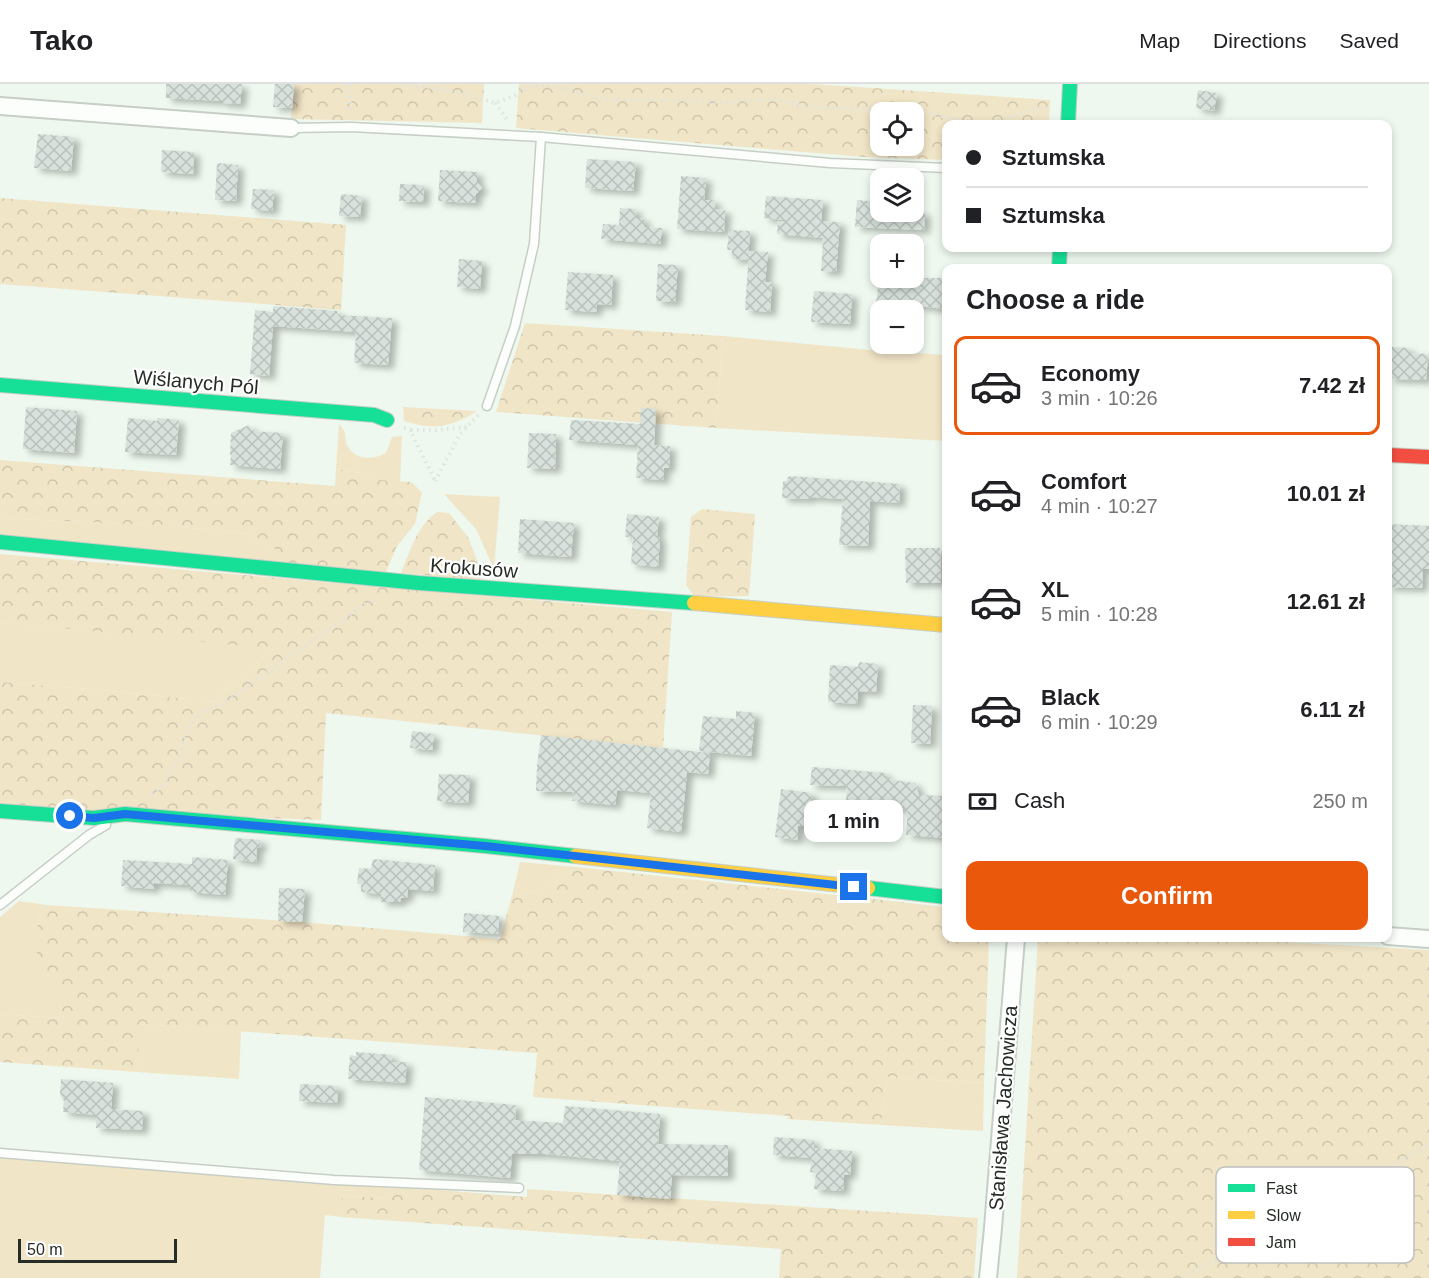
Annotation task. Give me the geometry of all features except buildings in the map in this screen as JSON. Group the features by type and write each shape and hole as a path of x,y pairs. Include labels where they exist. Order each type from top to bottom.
{"street":[{"path":"1068,120 1070,84"},
{"path":"0,106 291,128"},
{"name":"Wiślanych Pól","path":"0,385 374,415 387,420"},
{"path":"1392,456 1429,458"},
{"name":"Krokusów","path":"0,542 486,589 677,602 942,625"},
{"path":"0,811 94,818 125,814 485,846 942,897"},
{"path":"1392,936 1429,939"},
{"name":"Stanisława Jachowicza","path":"988,1278 1016,942"}],"lane":[{"path":"291,128 351,127 541,137 830,163 942,168"},
{"path":"487,406 515,326 534,244 541,137"},
{"path":"0,905 89,835 125,814"},
{"path":"0,1153 334,1180 519,1188"}],"path":[{"path":"349,84 351,127"},
{"path":"404,84 465,94 495,103 529,87 548,85 604,99 722,102 774,99 810,107 870,110"},
{"path":"1000,120 1040,108 1055,109"},
{"path":"924,112 961,120"},
{"path":"885,156 896,166"},
{"path":"411,430 416,444 430,466 435,481 460,434 487,406"},
{"path":"402,428 436,430 467,427"},
{"path":"152,794 161,788 179,757 187,730 198,714 222,704 373,598 392,580"},
{"path":"1388,1167 1429,1145"},
{"path":"1183,1278 1216,1260"}],"green space":[{"path":"294,84 484,84 482,123 291,119"},
{"path":"519,84 813,84 1050,100 1049,120 942,120 942,160 864,157 516,128"},
{"path":"0,198 346,225 341,310 0,284"},
{"path":"525,323 723,336 716,428 496,412"},
{"path":"723,336 870,350 870,354 942,355 942,441 716,428"},
{"path":"403,407 477,411 450,424 424,426 404,421"},
{"path":"339,424 345,433 347,445 355,454 365,458 386,453 392,437 402,436 400,482 363,479 360,473 336,469"},
{"path":"0,460 335,486 336,469 360,473 363,479 411,482 422,492 415,524 397,546 386,572 282,563 277,550 251,534 170,526 0,518"},
{"path":"444,494 500,497 494,569 476,529"},
{"path":"702,509 755,514 749,596 695,597 686,585 691,517"},
{"path":"437,512 449,513 468,537 479,565 481,580 401,573 419,532"},
{"path":"0,518 170,526 251,534 278,550 282,563 0,537"},
{"path":"0,554 672,612 663,748 326,713 321,820 88,811 0,803 0,682 214,702 273,649 0,622"},
{"path":"0,622 274,648 214,702 0,682"},
{"path":"520,862 576,867 547,887 530,892 513,892"},
{"path":"576,867 942,907 942,942 989,942 984,1083 886,1077 881,1125 533,1097 537,1053 140,1024 137,1072 0,1062 0,1014 60,1018 62,975 49,974 40,964 37,956 39,915 47,905 302,922 500,939 513,892 539,890"},
{"path":"19,901 47,905 39,915 37,956 63,975 60,1018 0,1014 0,917"},
{"path":"1038,942 1284,942 1429,950 1429,1278 1017,1278"},
{"path":"139,1024 241,1031 239,1079 137,1072"},
{"path":"886,1077 984,1083 983,1131 881,1125"},
{"path":"0,1158 390,1186 391,1198 343,1196 341,1217 325,1215 320,1278 0,1278"},
{"path":"390,1186 527,1197 527,1189 978,1218 974,1278 779,1278 781,1249 341,1217 342,1196 390,1198"}],"traffic: fast":[{"path":"1068,120 1070,84"},
{"path":"1059,264 1060,252"},
{"path":"0,385 374,415 387,420"},
{"path":"0,542 419,583 694,603"},
{"path":"0,811 94,818 125,814 575,856"},
{"path":"868,888 942,897"}],"traffic: slow":[{"path":"694,603 942,625"},
{"path":"575,856 868,888"}],"traffic: jam":[{"path":"1392,455 1429,457"}],"route":[{"path":"70,816 94,818 125,814 463,844 854,887"}]}
